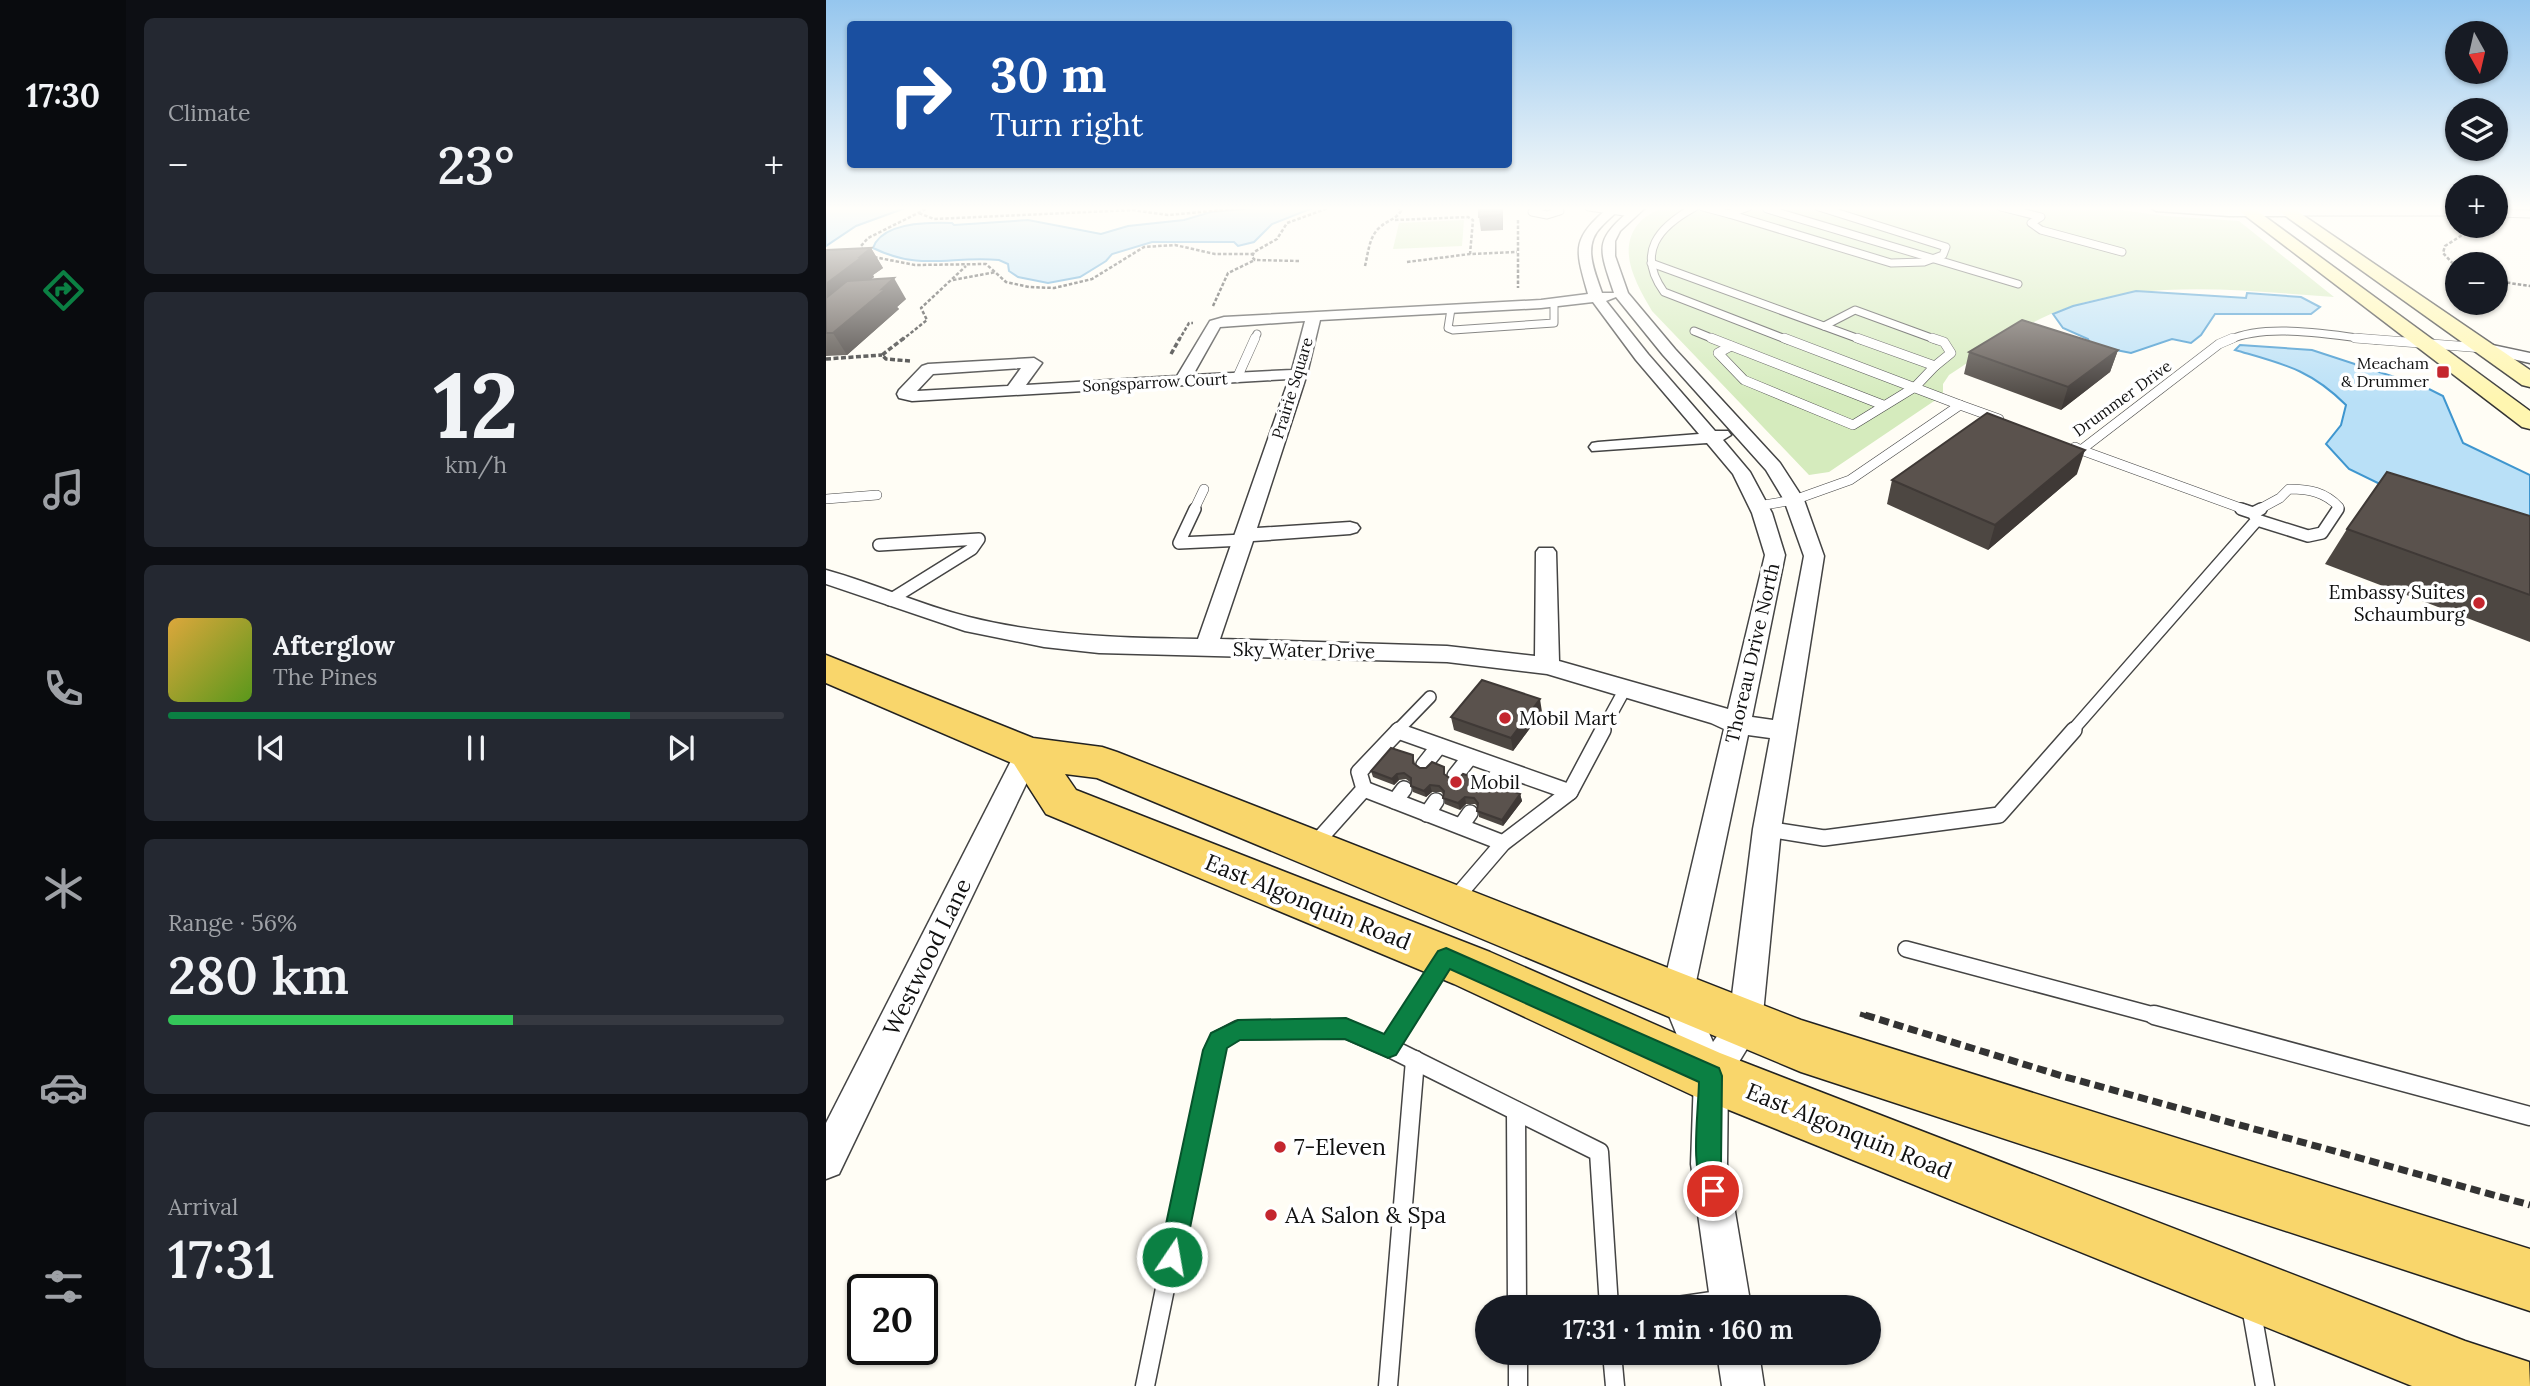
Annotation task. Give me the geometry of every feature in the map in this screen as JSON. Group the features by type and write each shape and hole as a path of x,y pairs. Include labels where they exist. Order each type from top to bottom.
{"main road":[{"path":"2328,272 2530,422"},
{"path":"2374,272 2530,380"},
{"path":"826,668 1028,753 1102,763 1801,1046 2530,1280"},
{"name":"East Algonquin Road","path":"1028,753 1061,802 1446,957 1711,1076 2465,1374 2505,1386"}],"street":[{"name":"Thoreau Drive North","path":"1588,272 1596,297 1642,357 1741,472 1758,506 1775,555 1735,724 1677,996"},
{"name":"Thoreau Drive North","path":"1613,272 1621,295 1773,467 1794,500 1814,556 1767,829 1745,1024"},
{"path":"1313,317 1554,303 1621,295"},
{"name":"Prairie Square","path":"1182,381 1215,324 1234,320 1313,317 1298,374 1206,648"},
{"path":"2483,348 2519,341"},
{"path":"2483,348 2530,358"},
{"name":"Songsparrow Court","path":"1012,391 1034,363 928,369 905,394 912,396 1012,391 1298,374"},
{"path":"1598,447 1711,437 1740,431"},
{"path":"1244,537 1350,528"},
{"path":"1546,552 1547,666"},
{"name":"Sky Water Drive","path":"826,577 965,624 1044,639 1099,645 1447,654 1547,666 1720,716 1735,724 1782,730"},
{"name":"Westwood Lane","path":"826,1161 1028,753"},
{"path":"1677,996 1711,1076 1709,1164 1729,1295"},
{"path":"1711,1076 1745,1024"},
{"path":"1740,1365 1743,1386"}],"lane":[{"path":"1653,272 1656,284 1664,292 2008,423"},
{"path":"1672,272 1935,366"},
{"path":"1978,272 2018,284"},
{"path":"1451,309 1448,328 1453,330 1555,323 1554,303"},
{"path":"1731,346 1718,353 1744,380 1853,425 1914,387 1951,353 1944,342 1855,310 1824,326"},
{"path":"1694,331 1883,405"},
{"name":"Drummer Drive","path":"2255,517 2075,447 2219,344 2244,333 2270,331 2483,348"},
{"path":"1237,378 1257,334"},
{"path":"1758,506 1794,500 1850,480 1960,405"},
{"path":"1767,829 1824,838 1999,815 2255,517 2289,489 2306,488 2330,497 2339,508 2322,533 2308,536 2255,517"},
{"path":"1204,489 1179,543 1244,537"},
{"path":"826,499 877,495"},
{"path":"879,545 979,539 972,549 890,600"},
{"path":"1451,904 1503,843 1570,792 1625,689"},
{"path":"1364,789 1359,772 1430,697"},
{"path":"1398,731 1570,792"},
{"path":"1424,765 1439,746"},
{"path":"1455,776 1470,757"},
{"path":"1488,788 1502,769"},
{"path":"1364,789 1400,795 1427,814 1503,843"},
{"path":"1312,848 1364,789"},
{"path":"1427,814 1436,801"},
{"path":"1461,826 1470,813"},
{"path":"1906,948 2530,1116"},
{"path":"1388,1047 1446,957"},
{"path":"1145,1386 1214,1050 1219,1040 1238,1030 1346,1029 1415,1060 1599,1152 1608,1295"},
{"path":"1388,1386 1415,1060"},
{"path":"1516,1111 1517,1295"},
{"path":"2249,1289 2255,1339 2265,1386"},
{"path":"1518,1365 1518,1386"},
{"path":"1613,1365 1615,1386"}],"path":[{"path":"826,359 882,355 927,320 921,308 962,272"},
{"path":"953,281 996,272 999,278 1018,286 1054,288 1092,279 1104,272"},
{"path":"1208,315 1220,293 1222,279 1231,272"},
{"path":"1517,272 1518,296"},
{"path":"2508,283 2530,286"},
{"path":"882,355 886,359 920,360"},
{"path":"1860,1014 2062,1076 2530,1205"}],"green space":[{"path":"1633,272 2302,272 2334,297 2234,290 2167,290 2101,298 2069,307 2037,320 1992,346 1949,375 1943,384 1943,395 1829,472 1809,475 1652,311"}],"water":[{"path":"1010,272 1089,272 1080,277 1048,283 1018,277"},
{"path":"2136,291 2246,298 2247,293 2301,297 2320,307 2311,314 2215,314 2201,335 2191,343 2172,339 2131,353 2091,345 2088,339 2063,328 2053,314 2073,306"},
{"path":"2240,345 2312,350 2425,387 2443,396 2463,443 2530,475 2530,517 2386,487 2349,469 2326,444 2341,425 2346,405 2308,375 2235,350"}],"building":[{"path":"826,272 842,272 826,284"},
{"path":"894,278 882,289 887,288 833,333 826,333 826,298 847,281"},
{"path":"2022,320 2118,350 2068,387 1969,352"},
{"path":"1987,413 2085,450 1995,525 1892,480"},
{"path":"2387,472 2530,516 2530,595 2347,529"},
{"path":"1482,680 1540,699 1511,738 1451,717"},
{"path":"1391,748 1413,755 1413,763 1420,768 1426,768 1432,762 1444,767 1444,774 1451,779 1458,779 1463,774 1476,778 1476,786 1483,791 1490,791 1496,785 1520,794 1502,820 1477,811 1478,803 1474,798 1465,797 1458,803 1443,798 1444,791 1439,786 1430,785 1424,791 1411,786 1411,778 1404,773 1397,774 1392,779 1371,771"}],"place":[{"name":"Meacham & Drummer","path":"2443,372"},
{"name":"Embassy Suites Schaumburg","path":"2479,603"},
{"name":"Mobil Mart","path":"1505,718"},
{"name":"Mobil","path":"1456,782"},
{"name":"7-Eleven","path":"1280,1147"},
{"name":"AA Salon & Spa","path":"1271,1215"}],"route":[{"path":"1172,1257 1214,1050 1219,1040 1238,1030 1346,1029 1388,1047 1446,957 1711,1076 1709,1164 1713,1191"}]}
